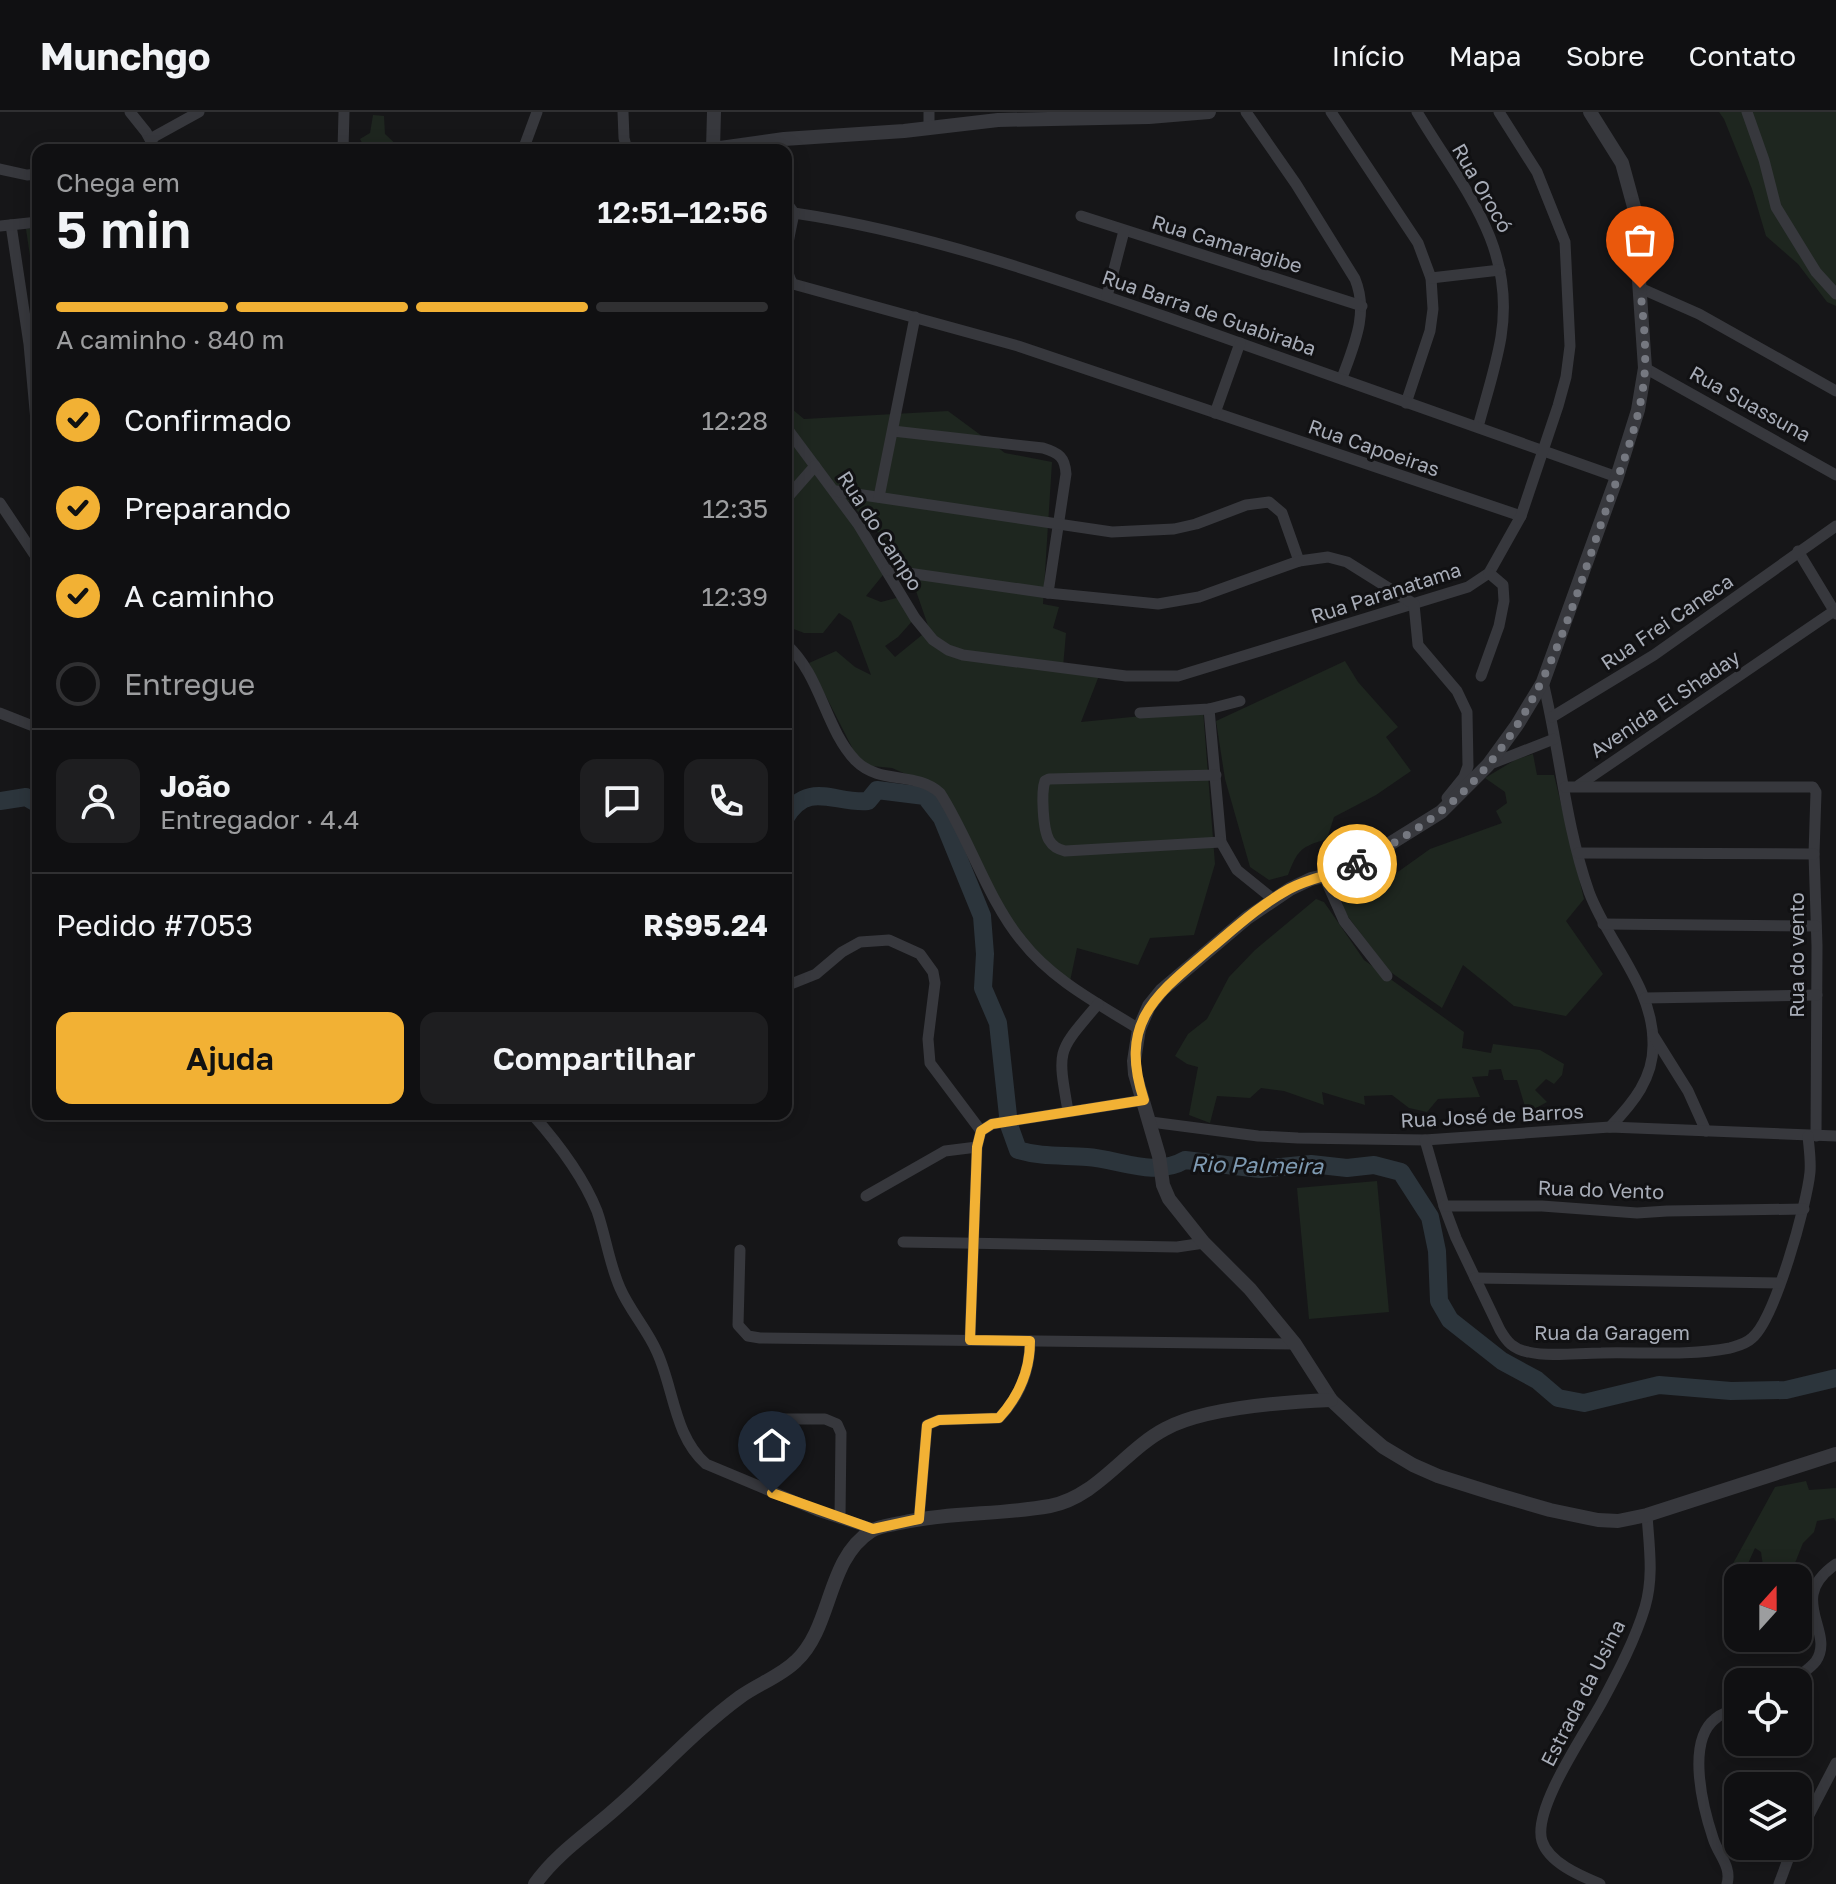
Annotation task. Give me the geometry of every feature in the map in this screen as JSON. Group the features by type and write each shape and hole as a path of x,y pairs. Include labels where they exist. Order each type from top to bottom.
{"street":[{"path":"130,112 152,144"},
{"path":"154,144 199,112"},
{"path":"343,144 344,112"},
{"path":"525,144 537,112"},
{"path":"623,112 626,144"},
{"path":"711,144 714,112"},
{"path":"761,144 929,120 1077,114 1149,117 1209,112"},
{"path":"1246,112 1296,184 1362,294 1358,333 1342,378"},
{"path":"1331,112 1418,243 1431,278 1430,331 1406,403"},
{"name":"Rua Orocó","path":"1417,112 1484,219 1494,242 1500,270 1503,300 1501,339 1478,427"},
{"name":"Rua Paranatama","path":"948,650 1126,676 1178,676 1453,593 1489,573 1521,516 1558,406 1569,358 1568,257 1555,214 1537,172 1499,112"},
{"path":"1590,112 1622,163 1634,207 1645,368 1638,410 1617,477 1543,682 1488,765 1441,812 1359,863 1290,889 1273,899 1162,990 1149,1006 1139,1029 1135,1074 1151,1122 1163,1185 1169,1199 1204,1243 1250,1289 1295,1344 1331,1400 1383,1447 1438,1476 1576,1517 1618,1521 1647,1515 1836,1454"},
{"path":"1747,112 1776,207 1816,272 1836,294"},
{"path":"0,169 32,175"},
{"name":"Rua Barra de Guabiraba","path":"794,213 847,221 958,249 1107,296 1617,477"},
{"name":"Rua Capoeiras","path":"792,224 794,213"},
{"name":"Rua Camaragibe","path":"1081,216 1362,306"},
{"path":"32,223 5,226 29,344 32,377"},
{"path":"1107,296 1124,231"},
{"path":"1431,278 1500,270"},
{"name":"Rua Capoeiras","path":"792,282 801,288 1018,346 1521,516"},
{"path":"1640,288 1699,314 1836,391"},
{"path":"879,497 915,317"},
{"path":"1215,413 1240,343"},
{"name":"Rua Suassuna","path":"1645,368 1836,475"},
{"path":"893,431 1043,448 1061,455 1066,474 1048,593"},
{"name":"Rua do Campo","path":"792,435 836,491 915,618 933,640 948,650"},
{"path":"792,492 815,466"},
{"path":"836,491 1112,532 1174,529 1246,505 1269,502 1282,513 1299,561"},
{"path":"0,503 32,551"},
{"name":"Rua Frei Caneca","path":"1552,717 1654,655 1836,526"},
{"path":"1798,551 1835,612"},
{"path":"887,570 1136,603 1174,602 1199,597 1299,561 1328,557 1347,562 1414,604 1418,645 1461,697 1467,712 1470,745 1464,777 1423,825"},
{"path":"1481,676 1504,601 1503,585 1489,573"},
{"name":"Avenida El Shaday","path":"1578,785 1835,612"},
{"path":"792,651 809,672 852,757 872,774 919,781 931,785 940,793 1019,939 1074,990 1139,1029"},
{"path":"1543,682 1578,853 1589,891 1603,924 1645,998 1653,1034 1646,1081 1636,1098 1610,1127"},
{"path":"1140,713 1209,709 1240,701"},
{"path":"1209,709 1221,842 1237,870 1273,899"},
{"path":"0,713 32,726"},
{"path":"1488,765 1554,739"},
{"path":"1216,775 1049,779 1042,789 1047,834 1057,849 1221,842"},
{"path":"1565,787 1578,785"},
{"name":"Rua do vento","path":"1578,785 1813,787 1816,792 1817,995 1812,1136"},
{"path":"1578,853 1814,854"},
{"path":"1324,876 1344,921 1387,976"},
{"path":"1603,924 1816,926"},
{"path":"792,984 816,974 860,942 889,940 920,954 933,972 935,983 928,1039 930,1063 986,1128"},
{"name":"Rua do Vento","path":"1645,998 1817,995"},
{"path":"1068,1111 1060,1057 1067,1041 1098,1004"},
{"path":"1653,1034 1688,1091 1706,1131"},
{"path":"986,1128 1068,1111 1144,1100"},
{"path":"536,1120 582,1182 596,1209 617,1280 630,1309 657,1353 680,1424 699,1458 743,1480 873,1529"},
{"name":"Rua José de Barros","path":"1151,1122 1258,1136 1425,1140 1610,1127 1836,1136"},
{"path":"970,1340 977,1147 986,1128"},
{"path":"1475,1278 1779,1283 1804,1209 1812,1136"},
{"name":"Rua da Garagem","path":"1425,1140 1444,1206 1475,1278 1508,1343 1530,1352 1704,1351 1745,1343 1762,1326 1779,1283"},
{"path":"866,1196 945,1151 977,1147"},
{"name":"Rua do Vento","path":"1444,1206 1556,1206 1637,1213 1804,1209"},
{"path":"903,1242 973,1246 1177,1247 1204,1243"},
{"path":"740,1250 738,1325 748,1336 1295,1344"},
{"path":"919,1519 927,1425 939,1420 999,1418 1023,1382 1030,1360 1030,1341"},
{"path":"535,1884 553,1862 614,1811 709,1722 742,1695 795,1662 814,1636 849,1555 873,1529 919,1519 1053,1505 1096,1483 1162,1430 1178,1422 1223,1412 1331,1400"},
{"path":"772,1419 825,1419 837,1424 841,1433 840,1518"},
{"name":"Estrada da Usina","path":"1600,1884 1576,1874 1556,1859 1546,1850 1541,1838 1545,1812 1555,1785 1602,1701 1635,1635 1645,1607 1651,1575 1647,1515"},
{"path":"1808,1668 1816,1661 1820,1651 1813,1593 1817,1582 1836,1564"},
{"path":"1724,1715 1715,1718 1708,1727 1700,1756 1704,1804 1713,1841 1729,1872 1727,1884"},
{"path":"1812,1809 1836,1763"},
{"path":"1779,1884 1788,1860"}],"shaded area":[{"path":"1719,112 1836,112 1836,306 1827,302 1798,264 1766,236 1752,189"},
{"path":"373,115 384,116 385,134 396,144 363,144 360,139 370,133"},
{"path":"32,228 32,270 26,229"},
{"path":"792,409 804,419 948,411 1005,453 1052,462 1043,604 1059,607 1053,628 1066,633 1063,667 1100,673 1081,722 1203,710 1215,864 1194,935 1150,938 1138,965 1077,948 1069,986 1023,943 931,785 892,768 861,765 809,663 836,651 855,667 871,675 851,621 839,613 823,633 804,633 792,628","holes":["825,477 906,562 933,640 922,635 895,657 885,646 915,618 900,597 881,602 866,596 887,570"]},
{"path":"1345,661 1358,682 1398,727 1386,737 1411,771 1376,795 1334,817 1327,839 1302,850 1288,875 1269,880 1250,867 1225,779 1216,721"},
{"path":"1533,754 1537,775 1554,775 1584,899 1566,921 1603,974 1566,1016 1514,1006 1463,965 1442,1008 1389,971 1343,910 1341,884 1395,874 1430,849 1502,823 1496,811 1507,803 1505,792 1485,778 1515,760"},
{"path":"1316,899 1324,902 1364,960 1464,1032 1462,1048 1491,1053 1493,1044 1540,1050 1564,1064 1562,1075 1554,1084 1546,1079 1535,1090 1547,1102 1527,1113 1517,1080 1504,1080 1501,1069 1489,1070 1488,1076 1472,1077 1480,1097 1438,1099 1427,1112 1409,1108 1392,1095 1364,1096 1365,1105 1322,1092 1324,1105 1284,1091 1261,1088 1250,1098 1217,1096 1210,1123 1189,1115 1198,1067 1175,1056 1188,1034 1207,1019 1229,977 1255,950"},
{"path":"1377,1181 1389,1312 1309,1319 1297,1188"},
{"path":"1806,1481 1809,1490 1836,1488 1836,1522 1834,1518 1817,1521 1814,1532 1803,1543 1795,1564 1763,1564 1761,1552 1755,1548 1748,1564 1733,1564 1775,1487"}],"waterway":[{"name":"Rio Palmeira","path":"792,809 803,799 813,796 868,801 877,790 925,796 942,818 982,916 985,954 983,988 998,1023 1009,1125 1018,1150 1044,1155 1099,1158 1149,1167 1173,1165 1185,1160 1260,1169 1311,1164 1347,1168 1374,1165 1401,1172 1430,1217 1437,1251 1439,1301 1450,1320 1502,1361 1537,1380 1558,1398 1584,1403 1659,1385 1731,1391 1786,1390 1836,1378"},
{"name":"Rio Palmeira","path":"0,801 26,797 32,800"}],"way so far":[{"path":"1357,864 1423,825 1471,784 1517,725 1543,682 1638,410 1645,368 1640,288"}],"route":[{"path":"772,1493 873,1529 919,1519 925,1431 929,1422 996,1420 1023,1382 1030,1360 1030,1341 970,1340 977,1147 981,1131 992,1124 1144,1100 1135,1074 1135,1048 1149,1006 1162,990 1247,918 1290,889 1357,864"}]}
